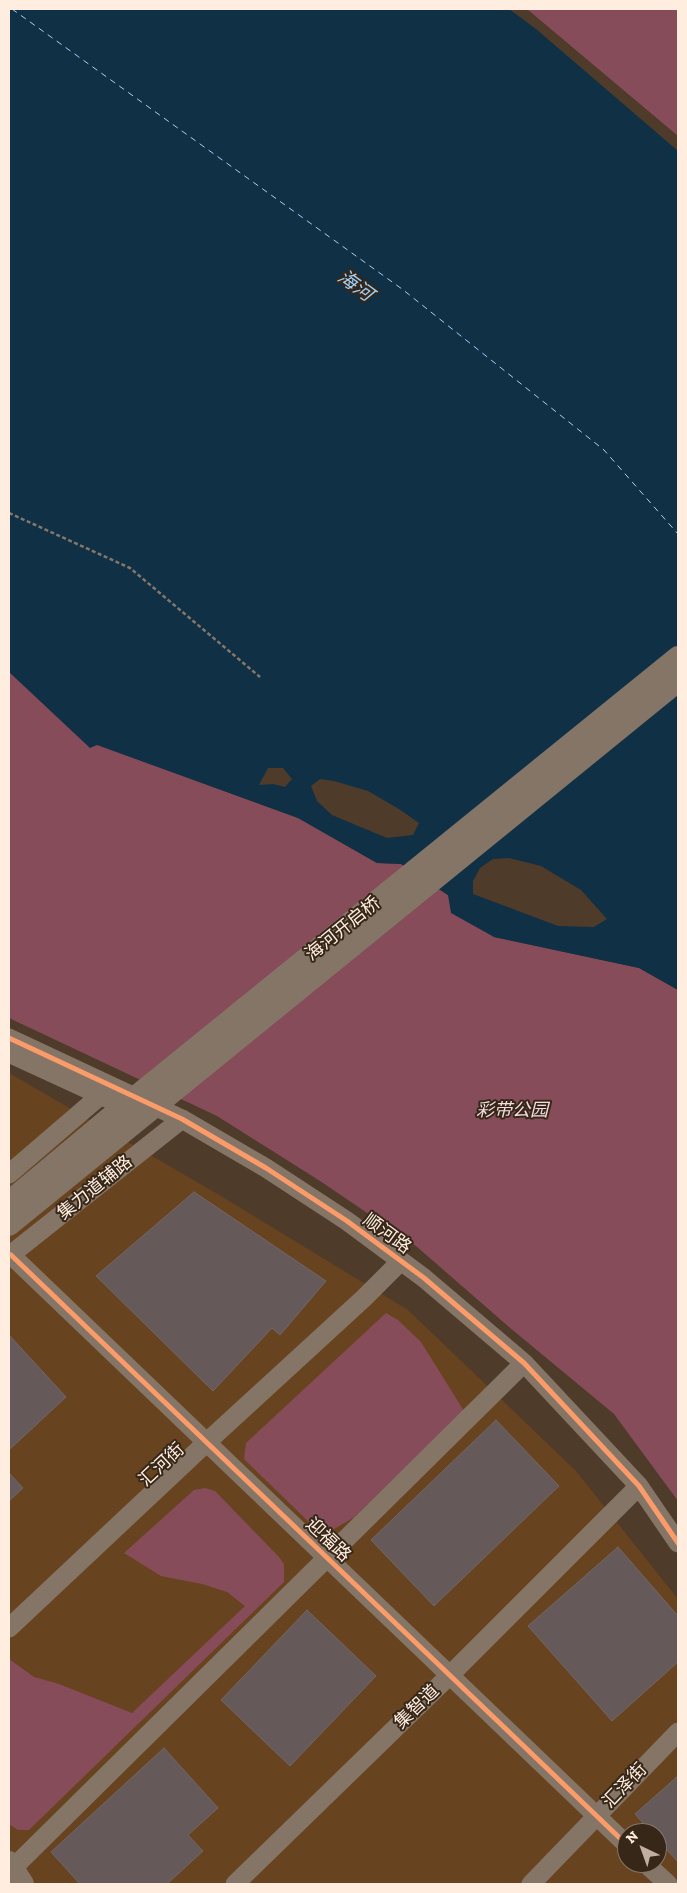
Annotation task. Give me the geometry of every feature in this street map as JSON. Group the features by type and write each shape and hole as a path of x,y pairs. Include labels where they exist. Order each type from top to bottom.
{"main road":[{"name":"海河开启桥","path":"9,1202 122,1108 678,657"},
{"name":"海河开启桥","path":"9,1225 678,681"}],"street":[{"name":"顺河路","path":"9,1038 106,1091"},
{"name":"顺河路","path":"9,1053 106,1091 176,1123 266,1168 347,1221 424,1278 524,1363 639,1486 678,1543"},
{"path":"9,1174 106,1091"},
{"name":"集力道辅路","path":"10,1256 176,1123"},
{"name":"迎福路","path":"10,1256 207,1442 617,1836"},
{"name":"汇河街","path":"9,1628 364,1298 400,1261"},
{"path":"13,1871 524,1363"},
{"name":"集智道","path":"235,1884 450,1675 639,1486"},
{"name":"汇泽街","path":"531,1884 678,1732"},
{"path":"656,1873 668,1884"}],"path":[{"path":"9,513 130,568 260,677"}],"shaded area":[{"path":"9,1073 221,1196 408,1310 576,1471 678,1599 678,1884 9,1884"}],"green space":[{"path":"527,9 678,9 678,136"},
{"name":"彩带公园","path":"9,616 90,748 97,744 298,818 377,863 401,864 449,896 494,937 639,968 678,990 678,1501 614,1414 509,1327 416,1246 320,1181 217,1116 9,1018"},
{"path":"386,1313 398,1320 421,1342 464,1411 353,1518 334,1529 315,1528 244,1459 246,1443"},
{"path":"205,1488 215,1491 279,1557 284,1564 284,1582 29,1830 18,1830 9,1824 9,1659 34,1677 59,1684 132,1713 245,1606 227,1592 202,1584 161,1576 124,1553 194,1490"}],"water":[{"name":"海河","path":"9,9 509,9 536,29 678,151 678,990 639,968 494,937 451,913 448,895 401,864 377,863 298,818 97,745 90,748 9,672","holes":["268,768 283,768 292,779 285,787 273,784 259,785","320,779 368,791 419,823 413,835 387,838 332,815 317,801 311,786","509,858 541,866 581,890 607,919 594,927 558,926 473,894 473,881 480,868 493,859"]}],"building":[{"path":"194,1192 326,1281 280,1335 272,1328 213,1391 96,1276"},
{"path":"9,1335 66,1397 9,1450"},
{"path":"496,1420 559,1486 434,1606 371,1540"},
{"path":"9,1473 23,1488 9,1501"},
{"path":"618,1547 678,1616 678,1662 612,1721 528,1626"},
{"path":"307,1610 376,1676 290,1766 221,1700"},
{"path":"164,1748 218,1808 188,1835 203,1851 167,1884 80,1884 51,1852"},
{"path":"678,1776 678,1862 667,1850 667,1823 643,1823 635,1814"}],"ferry route":[{"path":"12,9 402,289 604,450 678,534"}],"cycle path":[{"path":"9,1038 182,1119 266,1168 347,1221 424,1278 524,1363 639,1486 678,1543"},
{"path":"11,1255 617,1835"}]}
